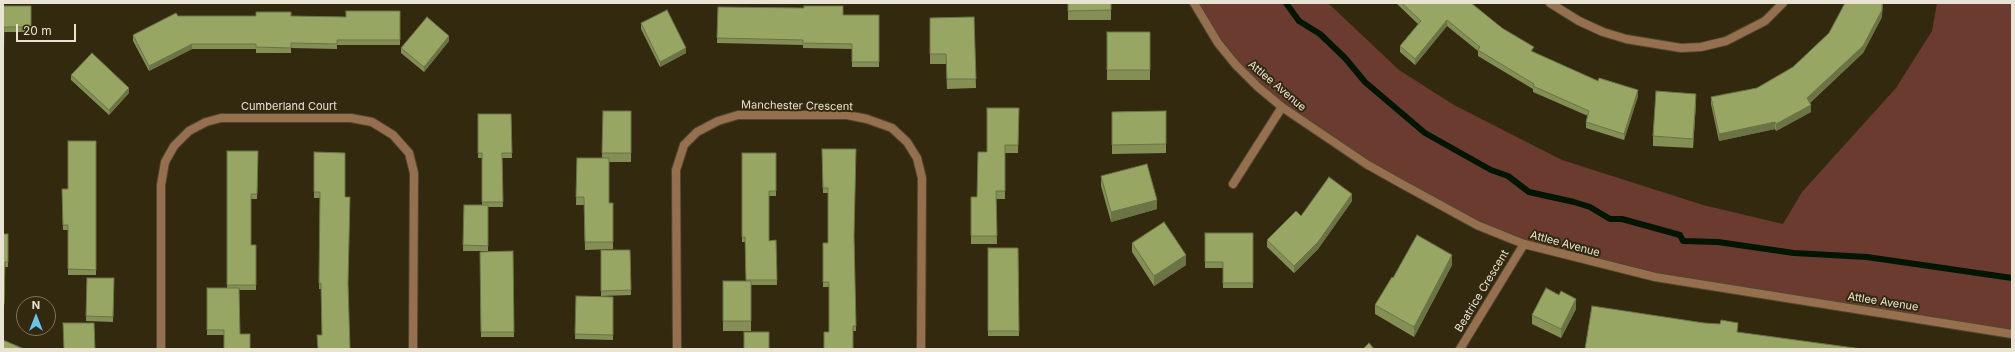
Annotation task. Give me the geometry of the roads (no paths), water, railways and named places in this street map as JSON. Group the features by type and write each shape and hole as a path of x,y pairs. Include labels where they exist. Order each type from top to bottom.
{"street":[{"name":"Attlee Avenue","path":"1194,3 1218,43 1236,65 1258,87 1282,107 1368,165 1477,225 1524,244 1655,277 2012,334"},
{"path":"1550,3 1578,21 1603,32 1626,39 1681,48 1701,47 1726,41 1764,21 1783,3"},
{"path":"1233,184 1282,107"},
{"name":"Manchester Crescent","path":"677,349 676,170 684,145 697,132 718,121 738,115 847,115 867,119 892,128 907,142 917,158 922,178 920,349"},
{"name":"Cumberland Court","path":"161,349 161,186 165,162 174,146 189,131 206,122 222,118 350,118 372,122 393,135 409,153 414,173 413,349"},
{"name":"Beatrice Crescent","path":"1460,349 1524,244"}],"waterway":[{"path":"1286,3 1299,21 1320,34 1345,58 1365,82 1425,133 1491,170 1508,176 1529,192 1590,207 1610,219 1622,219 1680,235 1683,241 1718,242 1794,253 1867,257 2012,278"}]}
